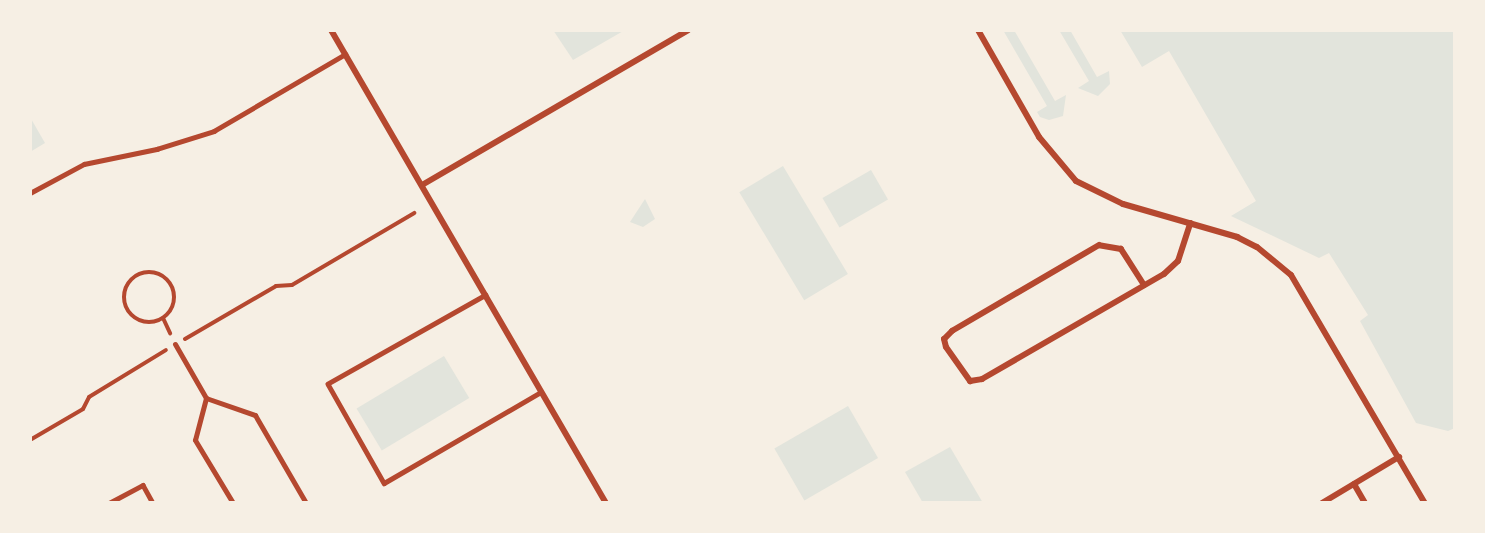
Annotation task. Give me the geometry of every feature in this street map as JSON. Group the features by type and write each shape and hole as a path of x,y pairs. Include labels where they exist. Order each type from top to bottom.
{"street":[{"path":"331,30 606,503"},
{"path":"422,185 688,30"},
{"path":"978,30 1039,136 1076,181 1123,204 1257,247 1290,275 1425,503"},
{"path":"1144,285 1121,249 1099,245 952,331 944,339 946,347 963,375 970,381 982,379 1144,285 1178,261 1190,224"},
{"path":"176,344 206,398 255,415 306,503"},
{"path":"206,398 195,440 232,503"},
{"path":"1322,503 1399,457"},
{"path":"1354,484 1365,503"}],"lane":[{"path":"30,193 84,164 158,149 213,131 345,54"},
{"path":"486,295 327,384 384,483 541,392"},
{"path":"109,503 143,485 153,503"}],"path":[{"path":"30,440 176,344 276,286 292,285 414,213"},
{"path":"153,272 168,281 174,297 163,318 152,322 130,313 124,302 131,280 153,272"}],"shaded area":[{"path":"553,30 625,30 573,60"},
{"path":"1003,30 1014,30 1055,101 1066,95 1063,116 1049,120 1040,117 1037,112 1047,106"},
{"path":"1059,30 1070,30 1097,77 1109,71 1110,84 1098,96 1078,88 1089,81"},
{"path":"1120,30 1455,30 1455,428 1448,431 1416,423 1360,321 1368,315 1329,253 1319,258 1231,216 1256,201 1169,51 1142,67"},
{"path":"30,117 45,143 30,152"},
{"path":"783,166 848,274 804,300 739,192"},
{"path":"871,170 888,199 840,227 823,198"},
{"path":"645,199 655,219 643,227 630,222"},
{"path":"444,356 469,398 382,451 357,409"},
{"path":"848,406 878,458 804,500 774,448"},
{"path":"950,447 983,503 923,503 905,472"}]}
